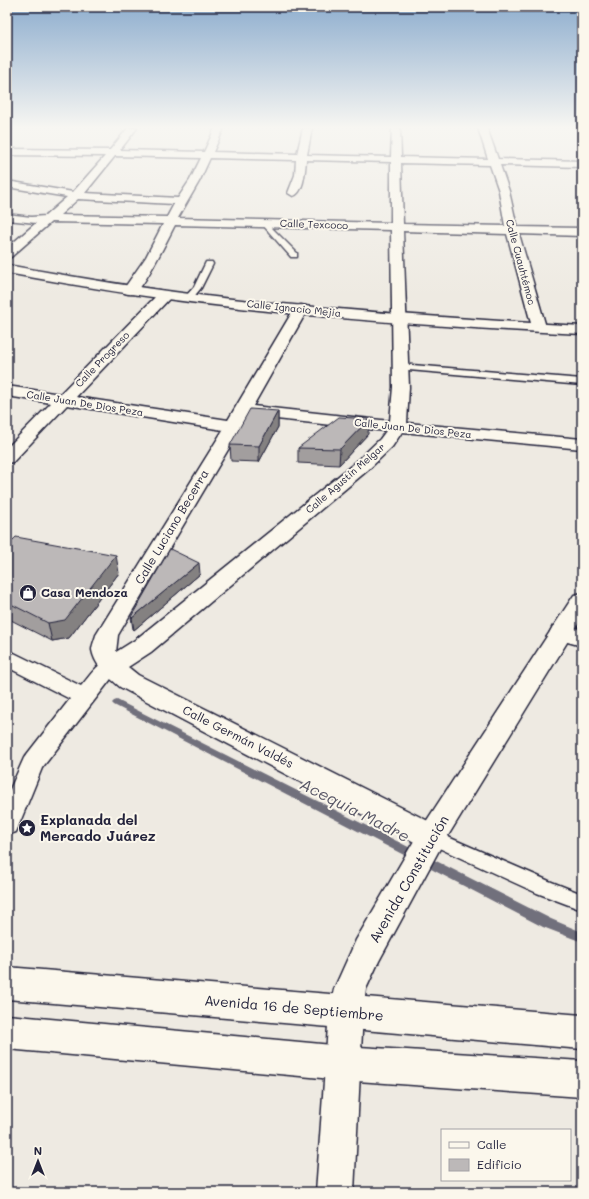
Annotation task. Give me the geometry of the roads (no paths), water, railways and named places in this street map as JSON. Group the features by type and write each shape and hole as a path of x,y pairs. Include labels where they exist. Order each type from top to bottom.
{"street":[{"path":"7,184 38,191 74,195 181,201"},
{"path":"7,254 74,195 83,190 88,184"},
{"path":"130,290 138,280 172,221 181,201 192,184"},
{"path":"293,193 297,184"},
{"path":"396,184 401,387 398,426"},
{"name":"Calle Cuauhtémoc","path":"502,184 512,230 539,327"},
{"name":"Calle Texcoco","path":"7,217 31,220 264,223 582,232"},
{"name":"Calle Ignacio Mejía","path":"7,269 61,280 189,298 399,318 582,330"},
{"name":"Calle Progreso","path":"7,458 165,294"},
{"name":"Calle Luciano Becerra","path":"110,666 104,650 108,635 243,410 301,309"},
{"name":"Calle Juan De Dios Peza","path":"7,391 233,426"},
{"name":"Calle Juan De Dios Peza","path":"243,410 582,444"},
{"name":"Calle Agustín Melgar","path":"110,666 143,646 362,466 386,443 398,426"},
{"name":"Avenida Constitución","path":"335,1192 346,1012 350,989 367,951 430,840 572,635 582,600"},
{"path":"7,658 84,697"},
{"path":"7,825 32,764 110,666"},
{"name":"Calle Germán Valdés","path":"110,666 129,681 430,840"},
{"name":"Avenida 16 de Septiembre","path":"7,983 582,1032"},
{"path":"7,1032 343,1062 582,1079"}],"lane":[{"path":"264,223 294,255"},
{"path":"189,298 197,288 209,264"},
{"path":"400,367 582,382"},
{"path":"430,840 582,902"}],"waterway":[{"name":"Acequia Madre","path":"117,703 547,923 582,937"}],"place":[{"name":"Casa Mendoza","path":"28,593"},
{"name":"Explanada del Mercado Juárez","path":"27,828"}]}
